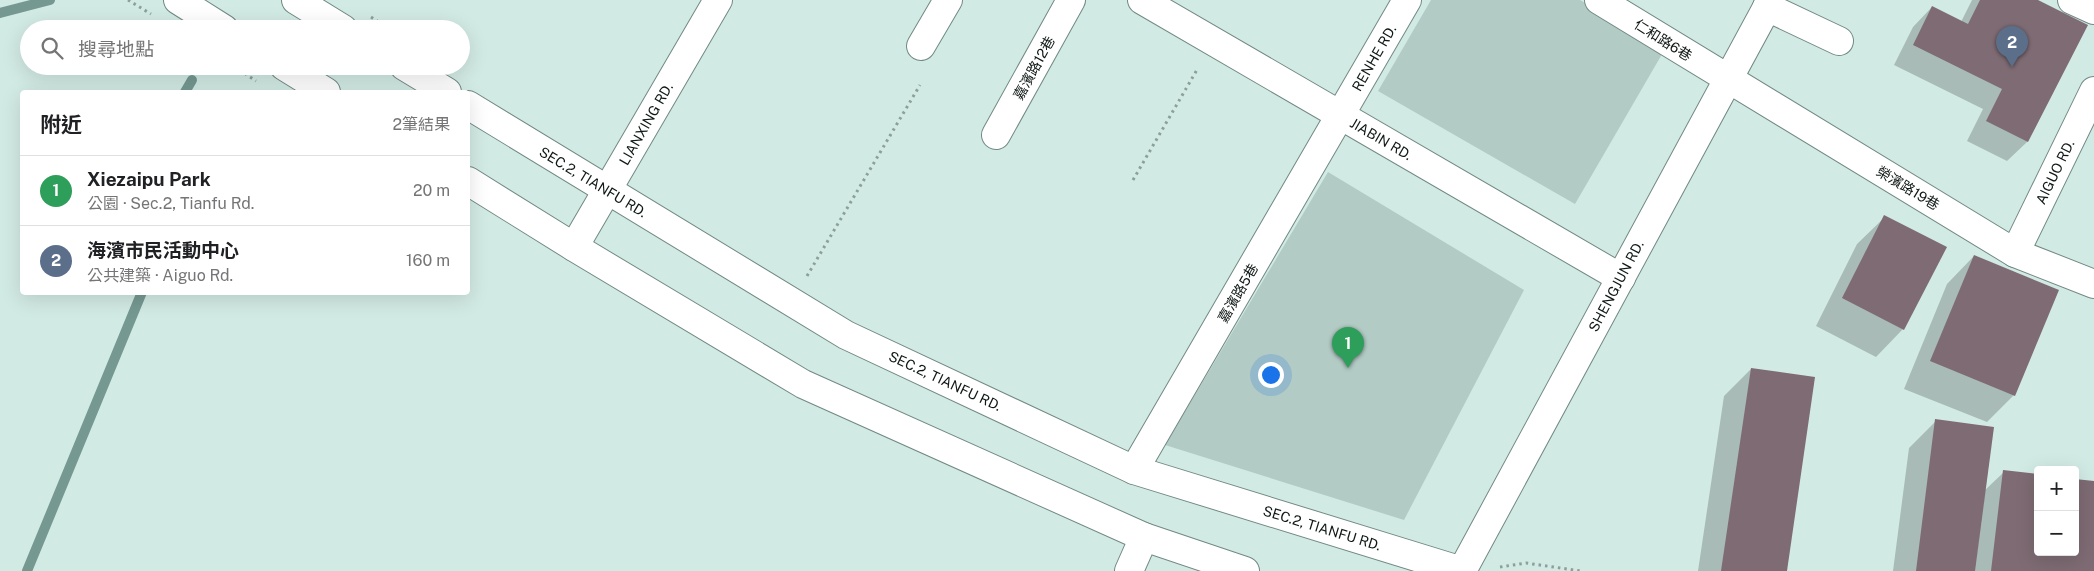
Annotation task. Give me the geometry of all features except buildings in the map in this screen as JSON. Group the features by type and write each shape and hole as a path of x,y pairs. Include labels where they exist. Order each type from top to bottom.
{"street":[{"path":"178,0 210,20"},
{"path":"296,0 328,20"},
{"name":"LIANXING RD.","path":"574,248 718,0"},
{"path":"921,46 948,0"},
{"name":"嘉濱路12巷","path":"996,135 1071,0"},
{"name":"JIABIN RD.","path":"1142,0 1621,278"},
{"name":"RENHE RD.","path":"1341,115 1407,0"},
{"name":"仁和路6巷","path":"1599,0 1728,80"},
{"path":"2072,0 2094,10"},
{"path":"1769,4 1839,41"},
{"name":"SHENGJUN RD.","path":"1462,571 1769,4"},
{"path":"299,75 323,90"},
{"path":"419,75 444,90"},
{"name":"榮濱路19巷","path":"1728,80 2015,253 2094,284"},
{"name":"AIGUO RD.","path":"2015,253 2094,91"},
{"name":"SEC.2, TIANFU RD.","path":"470,106 846,335 1134,470 1462,571"},
{"name":"嘉濱路5巷","path":"1134,470 1341,115"},
{"path":"470,182 574,248 803,384 1144,537 1245,571"},
{"path":"1129,571 1144,537"}],"path":[{"path":"1134,180 1213,41"},
{"path":"792,302 920,85"},
{"path":"1499,567 1526,564 1581,571"}],"green space":[{"path":"1431,0 1580,0 1665,49 1575,204 1378,91"},
{"path":"1328,172 1524,290 1404,520 1165,445"}],"waterway":[{"path":"0,13 50,0"},
{"path":"186,90 192,80"},
{"path":"27,571 141,295"}],"place":[{"name":"海濱市民活動中心","path":"2012,67"},
{"name":"Xiezaipu Park","path":"1348,368"}]}
